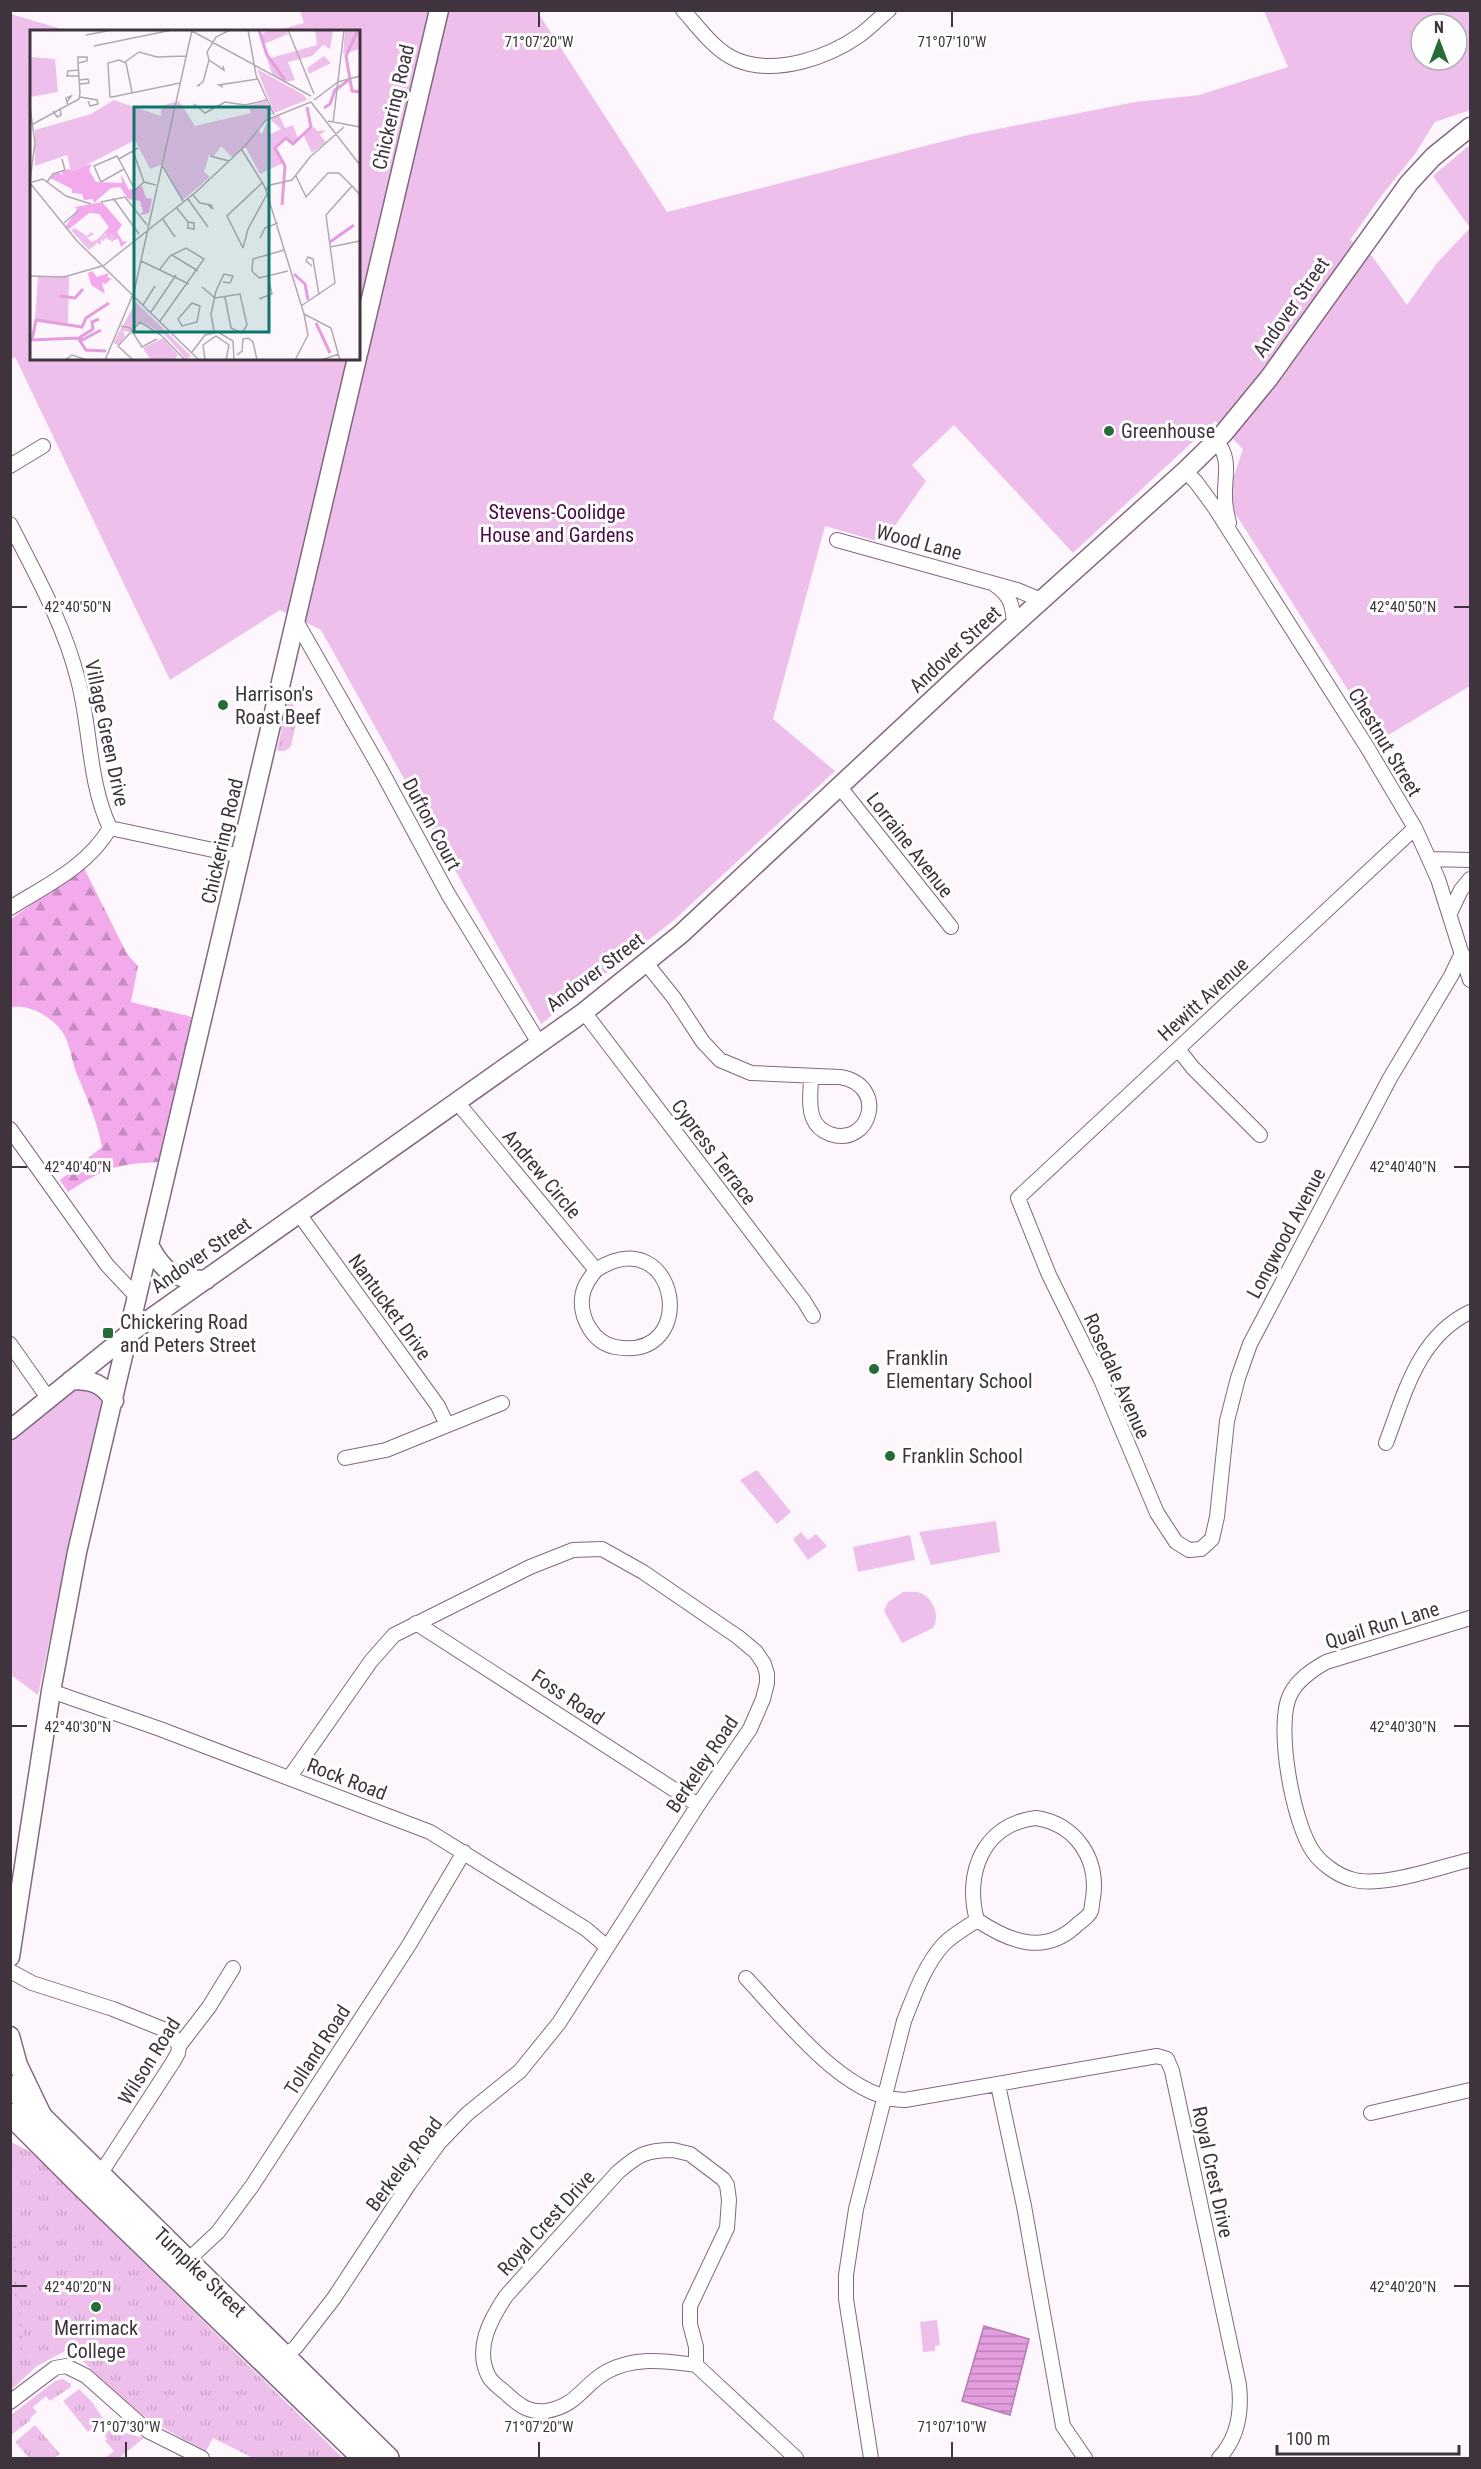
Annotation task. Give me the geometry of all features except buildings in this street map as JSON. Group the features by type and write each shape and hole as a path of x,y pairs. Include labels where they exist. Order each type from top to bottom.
{"highway":[{"name":"Turnpike Street","path":"10,2086 40,2130 363,2458"},
{"name":"Turnpike Street","path":"10,2114 40,2130 99,2175 388,2458"}],"main road":[{"name":"Chickering Road","path":"360,346 439,10"},
{"name":"Andover Street","path":"10,1430 130,1333 584,1012 646,963 719,900 839,786 1216,441 1269,378 1409,183 1433,157 1470,128"},
{"name":"Chickering Road","path":"130,1333 357,360"},
{"path":"150,1247 160,1265 174,1276 206,1280"},
{"path":"10,1957 51,1691 77,1552 130,1333"},
{"path":"71,1380 97,1383 107,1390 114,1401"},
{"path":"10,2036 40,2130 10,2132"}],"street":[{"path":"683,10 718,48 737,60 753,64 777,65 822,55 862,34 889,10"},
{"name":"Chestnut Street","path":"1216,441 1224,453 1227,472 1225,509 1234,539"},
{"path":"10,466 44,446"},
{"name":"Chestnut Street","path":"1185,471 1204,492 1367,747 1415,828 1430,859 1450,913 1470,980"},
{"name":"Village Green Drive","path":"10,524 49,599 72,657 85,710 95,780 103,813 110,828 241,856"},
{"name":"Wood Lane","path":"837,540 1017,590 1041,600"},
{"name":"Wood Lane","path":"990,583 1008,596 1013,607 1014,625"},
{"name":"Dufton Court","path":"296,621 448,894 539,1043"},
{"name":"Lorraine Avenue","path":"839,786 951,927"},
{"path":"10,908 87,857 100,845 110,828"},
{"name":"Hewitt Avenue","path":"1018,1198 1415,828"},
{"path":"1430,859 1470,860"},
{"path":"1450,913 1461,890 1470,879"},
{"name":"Longwood Avenue","path":"1201,1550 1208,1545 1214,1532 1227,1421 1238,1377 1250,1344 1390,1078 1451,976 1462,953"},
{"path":"646,963 674,998 703,1042 720,1060 751,1073 811,1076 849,1078 864,1089 870,1107 863,1126 846,1136 826,1133 818,1126 812,1117 810,1107 811,1076"},
{"name":"Cypress Terrace","path":"584,1012 804,1301 813,1316"},
{"path":"1178,1048 1193,1068 1260,1135"},
{"name":"Andrew Circle","path":"457,1102 596,1270"},
{"path":"10,1129 107,1265 138,1298"},
{"name":"Rosedale Avenue","path":"1018,1198 1049,1275 1101,1380 1157,1513 1176,1542 1189,1550 1201,1550"},
{"name":"Nantucket Drive","path":"299,1214 438,1406 447,1425"},
{"path":"629,1259 650,1265 660,1274 668,1286 671,1300 670,1314 664,1327 655,1338 642,1346 627,1349 611,1346 598,1339 585,1320 582,1297 587,1282 596,1270 608,1262 629,1259"},
{"path":"1386,1443 1420,1357 1441,1332 1457,1318 1470,1312"},
{"path":"10,1344 48,1398"},
{"path":"345,1458 386,1450 502,1403"},
{"name":"Berkeley Road","path":"285,2356 296,2348 329,2306 427,2159 467,2114 520,2071 559,2023 756,1718 768,1683 764,1664 756,1652 738,1637 643,1572 602,1549 573,1550 530,1567 394,1635 384,1645 290,1778"},
{"name":"Quail Run Lane","path":"1470,1618 1326,1662 1310,1671 1290,1693 1285,1707 1283,1731 1295,1803 1304,1835 1314,1853 1338,1874 1350,1879 1377,1882 1470,1860"},
{"name":"Foss Road","path":"416,1623 698,1805"},
{"name":"Rock Road","path":"51,1691 422,1829 464,1852 586,1929 607,1947"},
{"path":"1024,1819 1048,1820 1070,1831 1087,1853 1095,1879 1090,1912 1065,1934 1043,1942 1028,1942 1001,1936 977,1920 972,1902 974,1873 982,1851 993,1837 1005,1828 1024,1819"},
{"name":"Tolland Road","path":"188,2260 218,2232 252,2186 420,1927 464,1852"},
{"path":"871,2458 846,2299 846,2275 856,2209 886,2099 904,2021 922,1979 943,1945 977,1920"},
{"name":"Wilson Road","path":"99,2175 173,2062 179,2046 209,2007 233,1968"},
{"path":"10,1971 32,1983 113,2009 163,2029 171,2033 179,2046"},
{"name":"Royal Crest Drive","path":"746,1978 806,2043 854,2083 886,2099 905,2100 998,2085 1140,2058 1157,2056 1167,2059 1172,2071 1241,2400 1237,2431 1219,2458"},
{"path":"998,2085 1024,2206 1063,2426 1085,2458"},
{"path":"1371,2113 1470,2090"},
{"name":"Royal Crest Drive","path":"673,2150 690,2154 723,2179 728,2192 730,2214 727,2228 690,2306 690,2324 696,2347 696,2365 651,2360 628,2363 605,2372 575,2400 559,2407 537,2412 522,2407 490,2379 484,2362 483,2348 486,2330 506,2296 618,2172 638,2155 649,2151 673,2150"},
{"path":"696,2365 796,2458"},
{"path":"10,2402 55,2368 66,2366 86,2376 148,2431 202,2458"}],"green space":[{"name":"Stevens-Coolidge House and Gardens","path":"300,11 537,11 667,212 968,135 1135,102 1199,95 1288,67 1264,11 1470,11 1470,110 1435,122 1415,154 1350,240 1372,256 1407,305 1437,263 1470,228 1470,686 1380,740 1233,510 1231,484 1243,449 1215,421 1073,553 954,425 912,465 926,481 883,543 825,526 773,719 835,771 674,920 541,1024 321,630 280,610 170,680 15,357 11,360 11,14 65,30 30,30 30,360 360,360 360,30 279,30 304,23"},
{"path":"1468,146 1470,150 1470,228 1433,176"},
{"path":"292,703 298,715 291,746 285,751 279,751 277,750 287,704"},
{"path":"84,868 127,954 138,966 131,1002 192,1017 158,1162 131,1164 110,1169 68,1192 60,1180 102,1147 95,1119 63,1034 44,1015 19,1006 11,1007 11,919"},
{"path":"79,1387 99,1394 103,1410 73,1528 38,1695 11,1675 10,1436"},
{"path":"757,1470 791,1512 777,1524 740,1480"},
{"path":"996,1521 1000,1552 931,1565 919,1532"},
{"path":"801,1532 808,1540 816,1534 827,1546 808,1560 793,1539"},
{"path":"910,1535 915,1560 858,1572 853,1547"},
{"path":"903,1592 918,1592 927,1597 935,1609 936,1619 933,1628 902,1643 884,1611 888,1602"},
{"name":"Merrimack College","path":"11,2142 31,2152 343,2458 253,2458 213,2438 206,2451 147,2418 109,2388 81,2359 67,2350 37,2366 11,2390"},
{"path":"10,2232 17,2237 19,2245 14,2253 25,2357 22,2360 11,2258 11,2251 15,2243"},
{"path":"937,2320 940,2345 935,2346 935,2351 923,2352 920,2322"},
{"path":"63,2379 71,2384 71,2387 50,2401 46,2396 33,2407 37,2412 30,2418 31,2420 11,2435 11,2415 55,2381"},
{"path":"79,2389 92,2402 106,2423 99,2429 96,2426 88,2432 63,2401"},
{"path":"35,2425 60,2454 54,2458 29,2458 15,2442"},
{"path":"111,2429 144,2438 119,2458 105,2458 114,2451 105,2441 107,2439 104,2434"}],"shaded area":[{"path":"984,2326 1029,2339 1010,2415 962,2401"}],"place":[{"name":"Greenhouse","path":"1109,431"},
{"name":"Harrison's Roast Beef","path":"223,705"},
{"name":"Chickering Road and Peters Street","path":"108,1333"},
{"name":"Franklin Elementary School","path":"874,1369"},
{"name":"Franklin School","path":"890,1456"},
{"name":"Merrimack College","path":"96,2307"}]}
